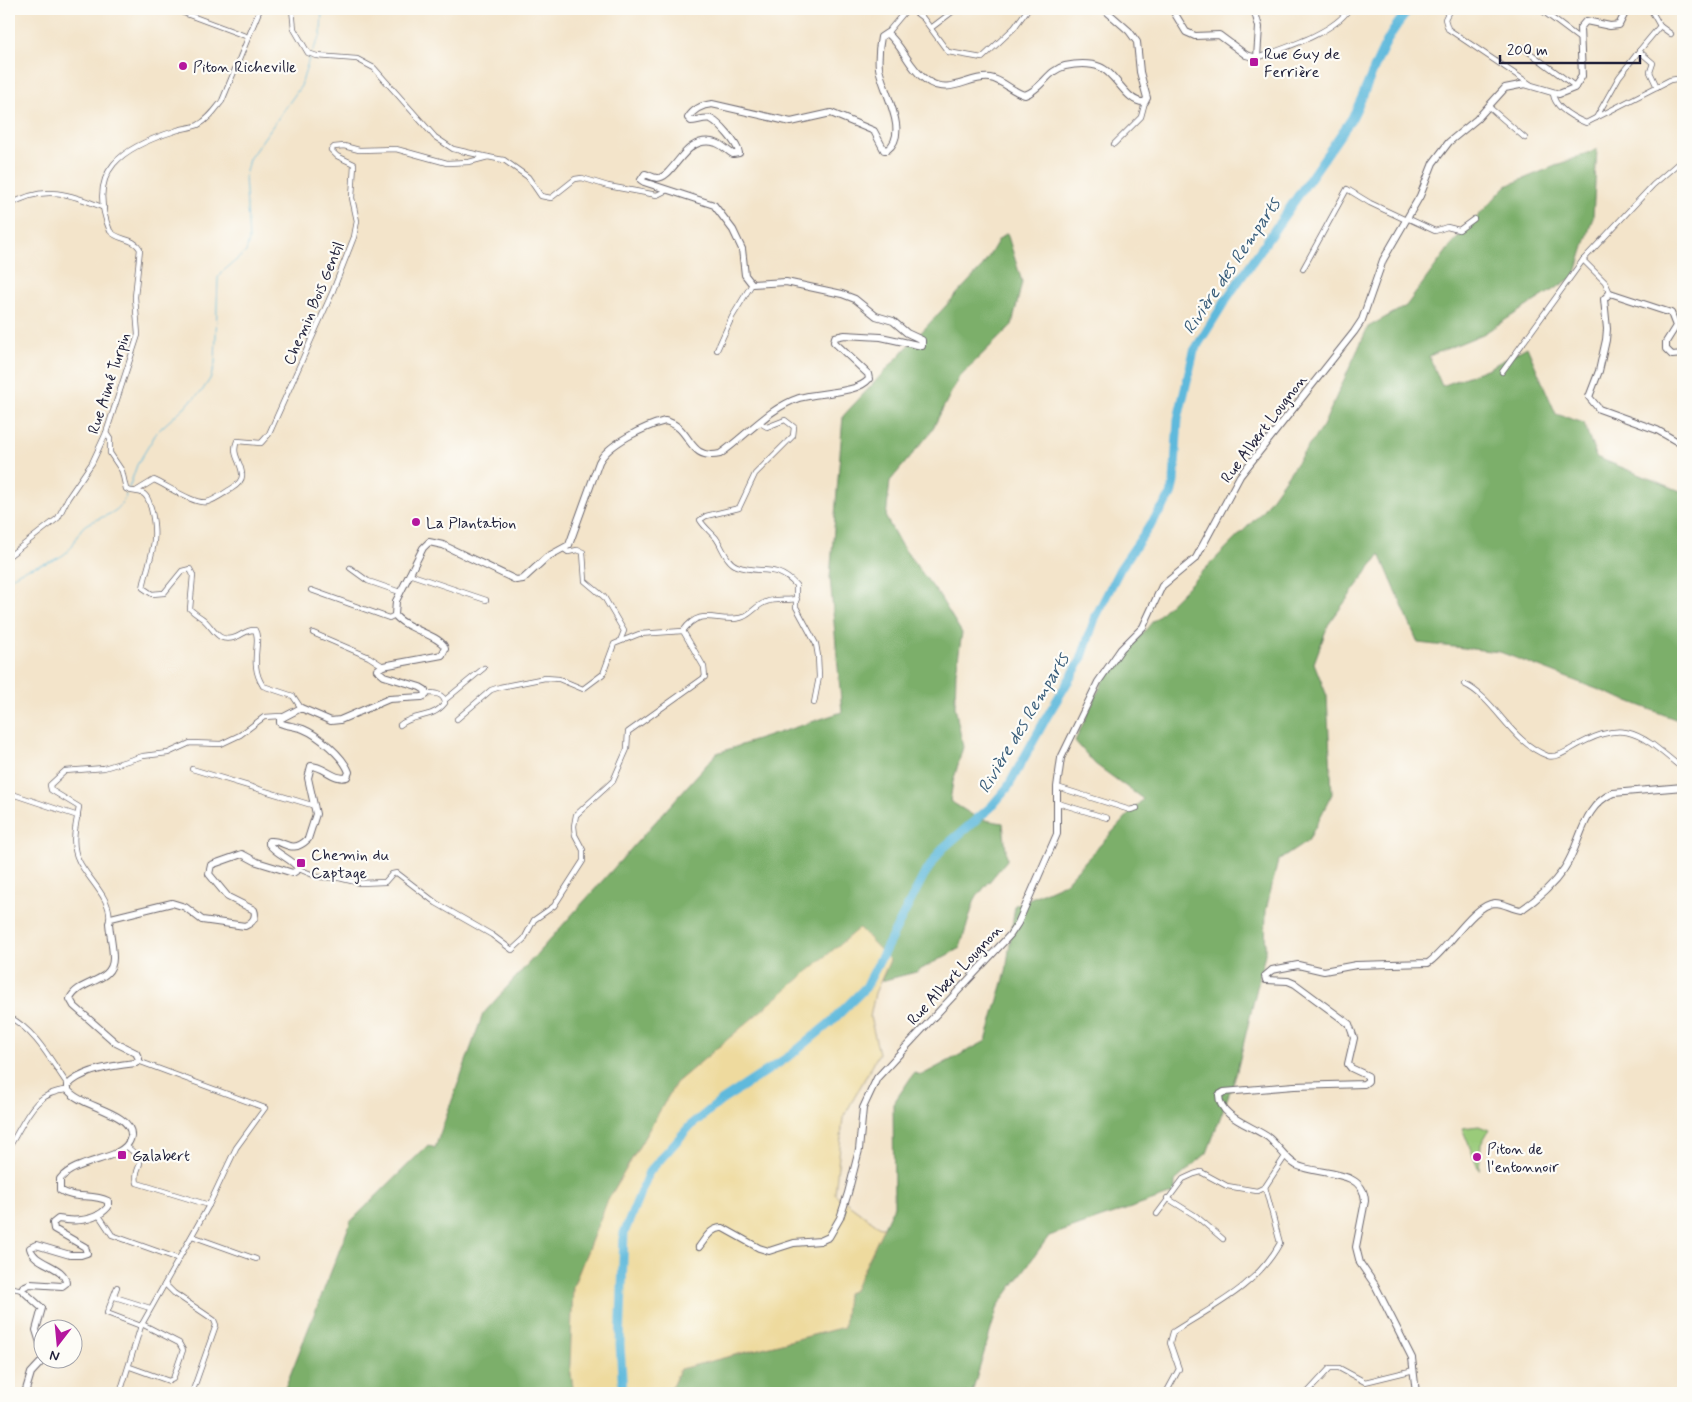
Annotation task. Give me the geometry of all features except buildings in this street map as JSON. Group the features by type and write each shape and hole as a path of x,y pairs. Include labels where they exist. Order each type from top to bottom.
{"street":[{"path":"173,9 248,37"},
{"name":"Rue Aimé Turpin","path":"9,556 58,518 68,498 92,463 106,433 138,334 135,297 140,249 133,241 113,234 108,225 101,188 105,174 123,152 175,131 197,125 207,119 222,101 260,9"},
{"path":"292,9 294,30 310,54 346,57 364,62 374,68 412,114 439,141 453,148 488,158"},
{"path":"752,284 745,274 742,249 721,214 714,206 705,201 641,180 645,174 657,178 666,174 685,151 700,144 714,143 733,154 738,153 734,141 710,119 690,121 690,115 705,105 712,104 791,122 802,121 823,113 831,114 874,132 884,150 892,147 896,140 897,131 891,103 879,69 878,56 881,37 887,33 907,9 915,12 931,28 948,52 982,58 1014,28 1028,9"},
{"path":"931,28 956,9"},
{"path":"1104,9 1129,30 1136,42 1140,72 1147,98 1141,117 1114,144"},
{"path":"1172,9 1186,32 1195,36 1219,35 1246,55 1257,58 1324,30 1341,19 1349,9"},
{"path":"1254,9 1259,28 1257,58"},
{"path":"1450,9 1445,19 1448,29 1530,85"},
{"path":"1540,9 1580,39"},
{"path":"1627,9 1619,25 1610,26 1586,21 1582,23 1580,39 1582,76 1576,87 1553,94 1556,103 1575,118 1586,123 1670,80 1683,78"},
{"path":"1644,9 1652,9 1660,26 1671,34"},
{"path":"1595,120 1619,77 1660,26"},
{"path":"887,33 894,38 915,70 932,84 955,86 992,78 1012,90 1025,95 1035,90 1051,73 1063,66 1080,64 1098,66 1110,74 1136,100 1145,102"},
{"path":"1522,47 1576,87"},
{"path":"1639,51 1654,63 1650,72 1657,87"},
{"name":"Rue Albert Lougnon","path":"698,1247 712,1230 717,1227 723,1228 759,1248 769,1250 794,1243 820,1241 829,1237 840,1218 848,1193 859,1150 863,1108 872,1087 883,1071 1014,929 1057,834 1057,787 1061,758 1098,682 1120,649 1143,627 1162,586 1196,558 1240,476 1362,320 1383,260 1420,196 1433,163 1440,152 1489,107 1505,88 1520,84 1530,85 1553,94"},
{"path":"1489,107 1525,138"},
{"name":"Chemin Bois Gentil","path":"136,491 154,480 199,502 208,502 235,486 241,479 242,473 235,458 234,448 237,441 261,443 269,434 332,293 354,237 357,221 352,198 354,164 337,156 331,150 334,147 344,146 359,150 396,149 447,163 469,162 488,158 504,160 528,177 541,196 547,199 551,198 575,179 582,178 608,186 657,195 667,190"},
{"path":"1502,372 1583,260 1652,185 1683,159"},
{"path":"1302,269 1347,189 1370,203 1435,231 1446,227 1459,230 1474,219"},
{"path":"9,211 10,205 21,198 62,192 104,208"},
{"path":"1583,260 1605,282 1610,293 1671,313 1676,326 1666,342 1666,349 1672,355 1683,354"},
{"path":"425,693 423,688 415,684 380,675 377,670 383,666 442,655 446,649 442,642 402,624 395,616 394,607 400,592 423,548 429,542 443,545 516,580 523,580 547,557 569,545 599,462 603,454 613,445 665,421 680,428 694,449 710,456 720,454 774,411 797,399 852,388 866,383 869,379 868,374 834,342 835,337 845,335 881,337 919,347 923,342 907,333 893,321 876,316 855,299 842,294 786,282 752,284"},
{"path":"717,350 732,317 752,284"},
{"path":"1610,293 1604,299 1607,329 1604,347 1589,397 1592,403 1599,408 1657,430 1683,445"},
{"path":"760,423 767,427 785,420 792,424 794,431 780,451 755,474 739,508 706,516 700,520 718,540 733,564 784,574 797,588 799,615 816,644 818,656 820,677 814,703"},
{"path":"106,433 110,439 110,453 122,471 126,489 130,492 136,491 144,494 148,499 154,521 155,542 143,585 146,591 159,595 169,589 182,570 190,569 193,575 190,609 204,620 216,635 236,637 248,630 255,630 257,636 254,658 262,686 293,696 300,708 331,722 351,716 389,699 422,697 425,693 439,694 445,700"},
{"path":"564,549 568,552 577,550 583,552 585,581 604,597 622,626 624,631 619,642"},
{"path":"350,568 368,581 400,592"},
{"path":"409,574 486,600"},
{"path":"311,590 390,618 395,616"},
{"path":"683,632 697,618 713,616 739,618 768,601 797,599"},
{"path":"457,719 491,690 500,686 545,678 559,679 583,689 603,674 610,650 619,642 639,634 683,632"},
{"path":"282,716 280,723 308,732 329,748 348,768 347,777 341,779 316,766 311,766 308,778 316,814 308,839 295,846 285,846 269,840 270,847 293,861 299,869 318,877 368,884 385,882 392,874 397,873 436,904 492,935 512,950 524,939 534,920 554,906 582,861 583,850 575,834 576,815 613,781 627,749 628,732 705,677 704,667 683,632"},
{"path":"313,633 369,657 383,666"},
{"path":"400,725 410,718 435,714 443,706 445,700 484,668"},
{"path":"1464,684 1473,688 1485,699 1508,728 1537,751 1550,757 1558,756 1578,745 1608,733 1626,730 1650,741 1678,765 1683,767"},
{"path":"138,1061 136,1053 104,1034 74,1006 70,999 78,988 101,978 112,967 110,915 100,892 79,862 75,848 74,834 80,807 51,790 50,785 52,781 65,771 104,768 143,756 168,753 190,743 221,744 240,735 264,717 282,716 300,708"},
{"path":"192,769 315,806"},
{"path":"1057,787 1130,810 1138,808"},
{"path":"1416,1393 1414,1370 1405,1344 1357,1255 1365,1201 1365,1194 1361,1186 1345,1177 1295,1164 1268,1138 1241,1123 1225,1109 1219,1095 1278,1087 1364,1084 1368,1081 1368,1076 1351,1068 1348,1064 1354,1038 1349,1024 1295,984 1288,981 1266,980 1267,972 1285,966 1298,965 1324,971 1356,965 1428,963 1476,913 1488,905 1497,903 1521,910 1530,904 1564,870 1596,802 1614,793 1683,787"},
{"path":"9,793 78,816"},
{"path":"1058,803 1107,818"},
{"path":"109,920 117,916 172,903 185,907 202,920 245,926 253,921 254,910 228,898 209,874 211,865 242,854 257,862 293,873 299,869"},
{"path":"9,1017 22,1024 32,1034 74,1095 117,1116 128,1124 131,1133 130,1142 126,1146 107,1157 69,1171 60,1178 60,1190 73,1196 100,1197 108,1201 108,1207 98,1214 76,1222 58,1220 53,1226 54,1229 85,1246 86,1254 70,1255 36,1245 30,1248 34,1256 64,1276 66,1283 59,1286 30,1284 23,1286 22,1290"},
{"path":"9,1147 27,1114 54,1090 68,1088 75,1080 108,1066 138,1061 265,1108 236,1148 209,1205 150,1308 142,1325 130,1367 120,1393"},
{"path":"126,1146 139,1157 141,1162 136,1180 137,1183 209,1205"},
{"path":"1156,1214 1183,1179 1200,1172 1227,1186 1257,1191 1265,1187 1286,1155"},
{"path":"1166,1393 1179,1369 1170,1343 1173,1332 1227,1300 1264,1268 1280,1243 1265,1187"},
{"path":"1167,1198 1196,1216 1223,1240"},
{"path":"98,1214 112,1235 179,1259"},
{"path":"192,1236 256,1259"},
{"path":"165,1284 174,1293 214,1320 216,1325 192,1393"},
{"path":"9,1287 22,1290 42,1308 39,1320"},
{"path":"117,1287 115,1298 107,1313 142,1325 179,1343 183,1350 171,1380 166,1381 130,1367"},
{"path":"115,1298 150,1308"},
{"path":"1307,1393 1330,1368 1339,1368 1365,1382 1414,1370"},
{"path":"25,1393 31,1373 34,1370"}],"green space":[{"path":"1597,149 1593,217 1575,276 1483,334 1429,356 1442,386 1489,368 1527,347 1556,414 1584,423 1596,457 1683,492 1683,722 1500,652 1418,643 1380,554 1328,625 1314,663 1327,696 1332,794 1308,841 1278,861 1266,910 1265,954 1236,1075 1207,1153 1175,1181 1175,1193 1049,1236 998,1306 972,1393 669,1393 680,1369 844,1327 847,1293 854,1289 894,1206 893,1104 914,1073 922,1075 986,1041 1006,972 1015,905 1065,883 1143,799 1095,764 1075,741 1103,681 1153,621 1260,514 1323,426 1368,327 1406,306 1451,245 1506,186"},
{"path":"1007,233 1022,282 1012,325 959,377 931,432 890,481 886,518 901,545 938,594 962,633 956,672 955,707 963,747 953,782 950,801 979,819 1003,823 1007,860 975,899 960,948 916,972 881,981 890,960 859,929 676,1083 607,1202 573,1287 570,1367 574,1393 283,1393 351,1221 428,1145 435,1148 483,1014 717,753 842,712 830,578 843,416 983,266 999,239"},
{"name":"Piton de l'entonnoir","path":"1479,1126 1489,1130 1481,1144 1479,1170 1462,1128"}],"sand":[{"path":"859,928 890,960 875,993 870,1017 879,1053 843,1118 835,1194 880,1227 884,1227 854,1290 847,1293 844,1327 680,1369 669,1393 574,1393 570,1367 573,1287 607,1202 676,1083"}],"waterway":[{"path":"312,52 321,35 322,9"},
{"name":"Rivière des Remparts","path":"623,1393 620,1344 624,1233 649,1172 690,1126 721,1101 791,1055 831,1022 866,987 924,875 942,849 991,807 1008,787 1081,660 1095,618 1120,569 1171,495 1174,482 1178,419 1194,351 1225,301 1352,118 1384,47 1391,34 1410,9"},
{"path":"129,488 137,465 157,432 202,391 210,379 215,364 218,278 221,273 246,252 249,240 245,176 249,159 301,86 310,55"},
{"path":"9,580 26,569 52,561 64,554 69,550 83,527 115,511 120,507 126,495"}],"place":[{"name":"Rue Guy de Ferrière","path":"1254,62"},
{"name":"Piton Richeville","path":"183,66"},
{"name":"La Plantation","path":"416,522"},
{"name":"Chemin du Captage","path":"301,863"},
{"name":"Galabert","path":"122,1155"},
{"name":"Piton de l'entonnoir","path":"1477,1157"}]}
